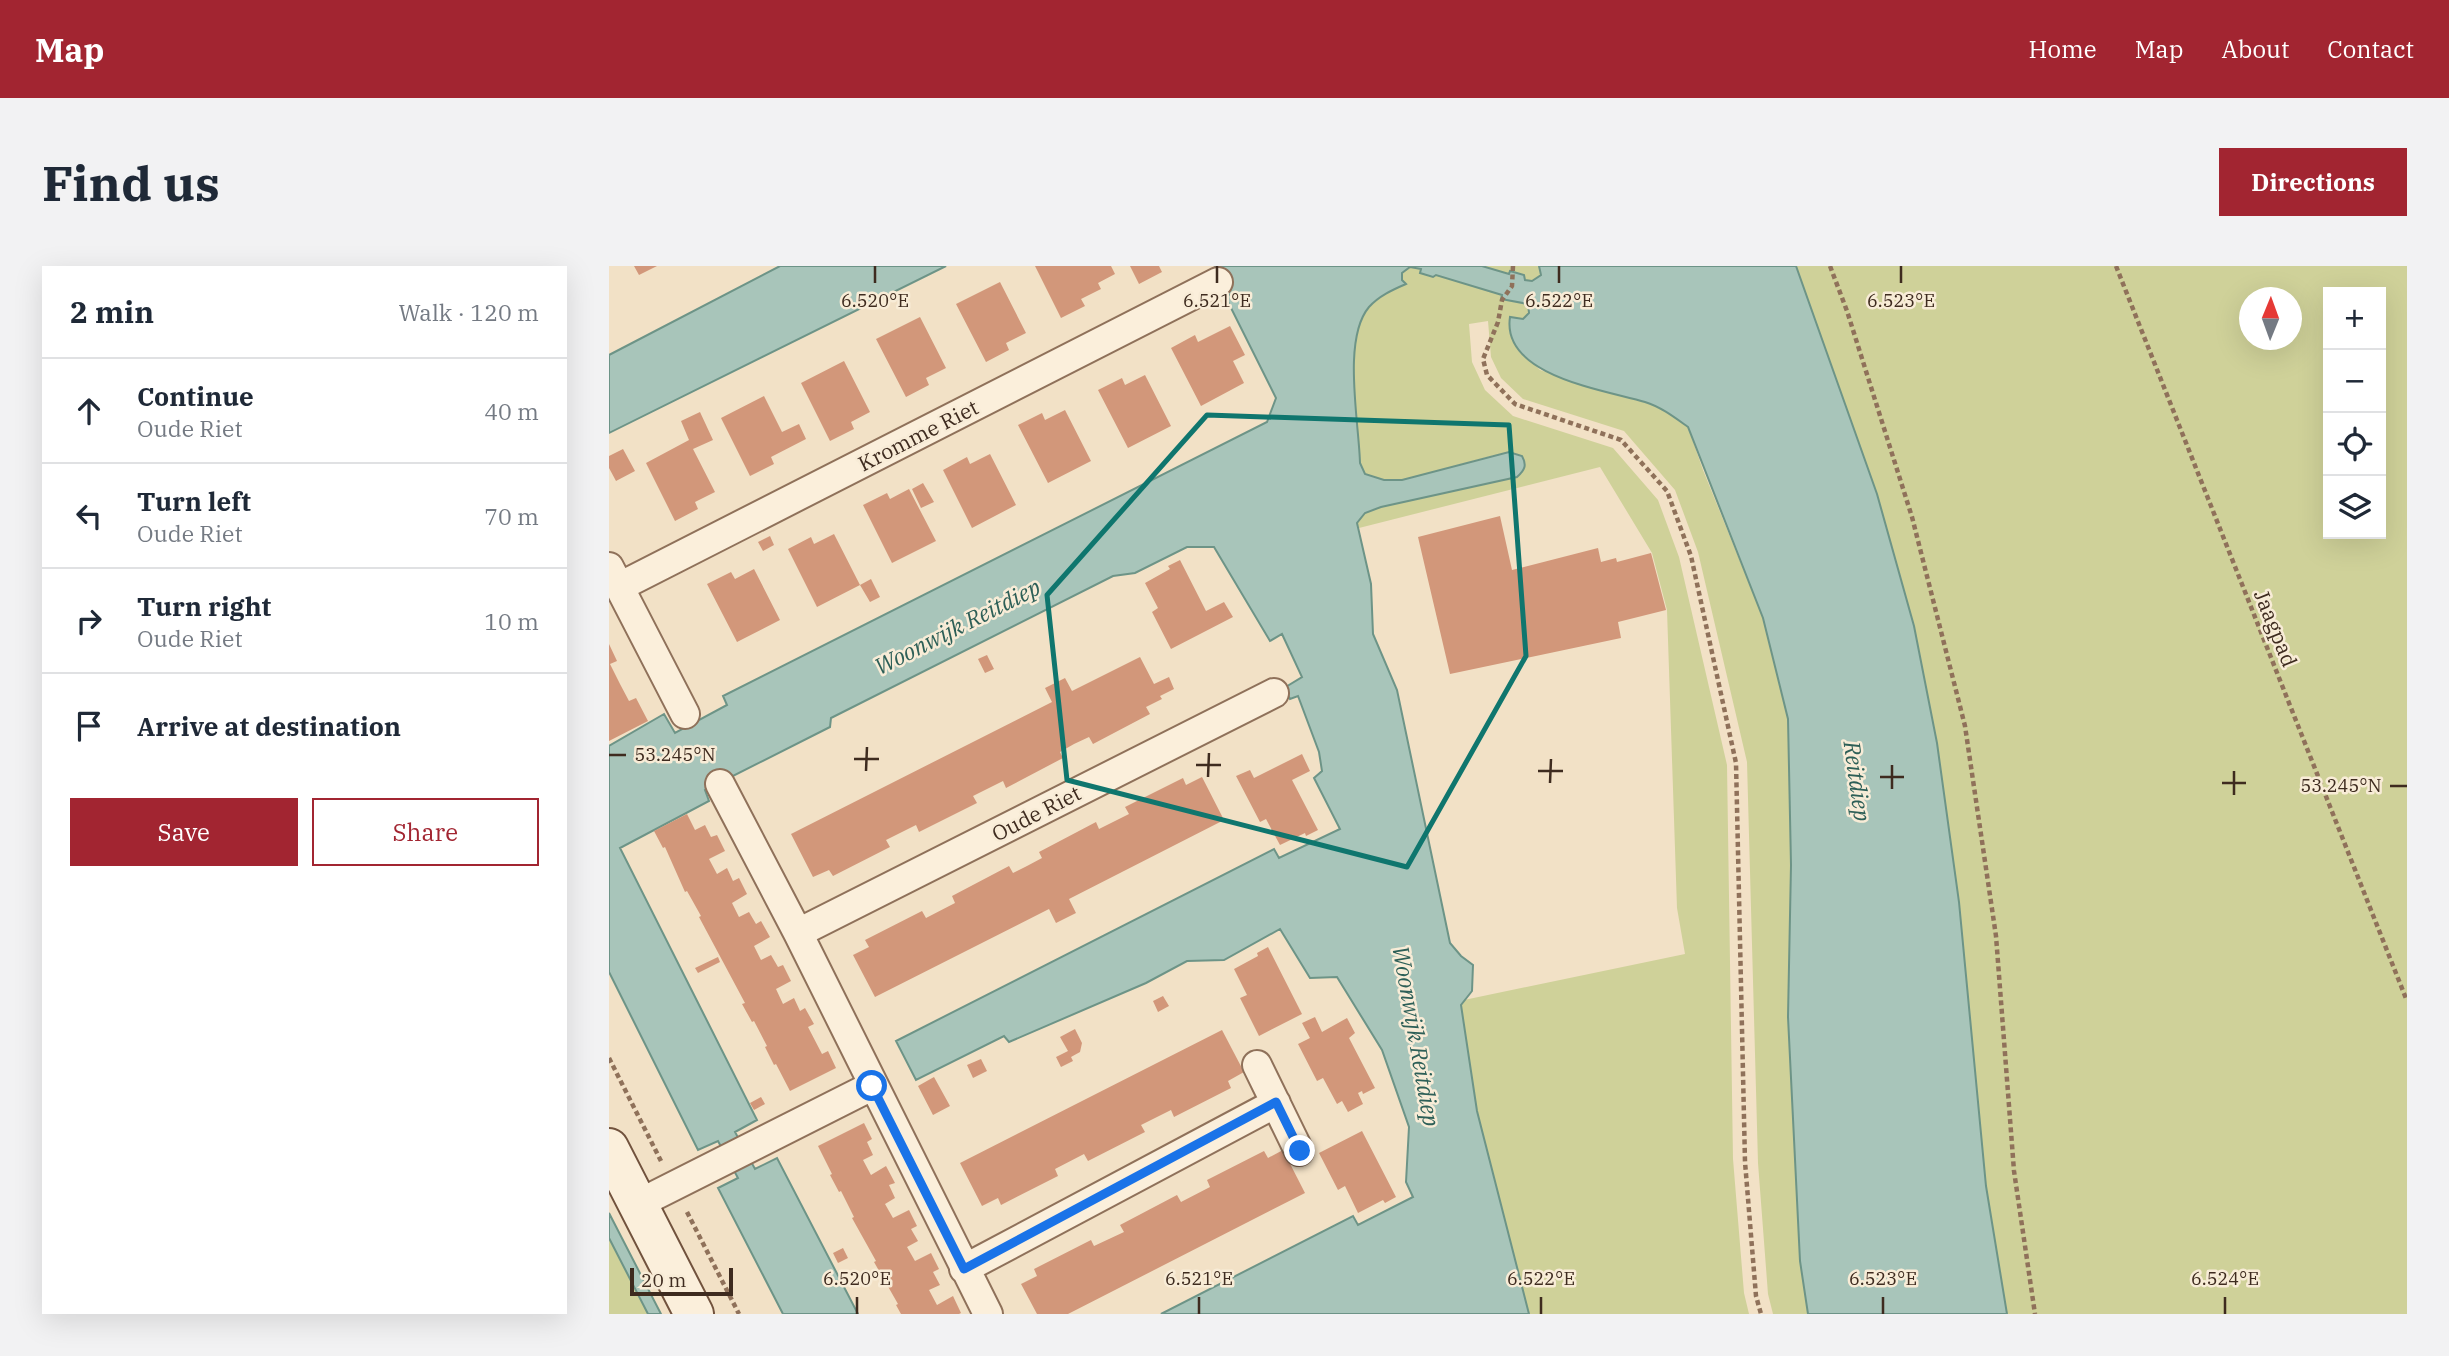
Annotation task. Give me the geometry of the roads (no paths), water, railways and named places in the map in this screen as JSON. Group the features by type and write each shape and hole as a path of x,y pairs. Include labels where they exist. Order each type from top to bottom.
{"street":[{"name":"Kromme Riet","path":"685,714 614,577 1218,282"},
{"name":"Oude Riet","path":"798,933 1274,693"},
{"path":"720,784 798,933 988,1314"},
{"path":"1257,1065 1300,1151"},
{"path":"638,1204 872,1086"},
{"path":"964,1269 1276,1102"},
{"path":"609,1148 694,1314"}],"water":[{"path":"780,266 946,266 609,433 609,355"},
{"path":"1215,266 1482,266 1509,274 1510,271 1524,275 1525,280 1532,281 1541,275 1539,266 1796,266 1877,494 1914,626 1937,743 1959,902 1986,1186 2007,1314 1808,1314 1800,1261 1788,1017 1791,865 1788,719 1763,618 1688,427 1651,404 1582,385 1538,367 1522,353 1512,337 1510,317 1523,319 1529,313 1528,304 1501,299 1502,295 1436,275 1433,277 1420,273 1421,269 1410,267 1402,273 1402,280 1406,284 1381,296 1369,307 1361,321 1356,339 1355,404 1360,463 1365,474 1384,480 1402,480 1509,452 1522,456 1525,465 1517,477 1381,507 1365,513 1357,523 1371,584 1373,634 1397,690 1450,943 1473,965 1472,991 1461,1005 1477,1111 1529,1314 1161,1314 1353,1216 1358,1225 1413,1197 1406,1182 1409,1127 1382,1050 1337,977 1310,978 1280,929 1224,960 1187,961 1146,983 1009,1042 1004,1036 916,1080 896,1041 1274,849 1279,858 1340,829 1314,778 1322,771 1319,752 1298,696 1290,699 1284,688 1302,677 1282,634 1270,641 1214,547 1187,547 1135,573 1113,576 831,718 830,727 705,790 709,801 620,848 757,1120 735,1132 755,1169 777,1158 858,1314 783,1314 718,1188 738,1178 718,1141 698,1150 609,972 609,746 664,714 675,733 727,705 723,696 1267,422 1276,398 1226,298 1229,295"},
{"path":"609,1213 661,1314 648,1314 609,1238"}],"water label":[{"name":"Woonwijk Reitdiep","path":"957,626"},
{"name":"Reitdiep","path":"1858,781"},
{"name":"Woonwijk Reitdiep","path":"1417,1036"}]}
